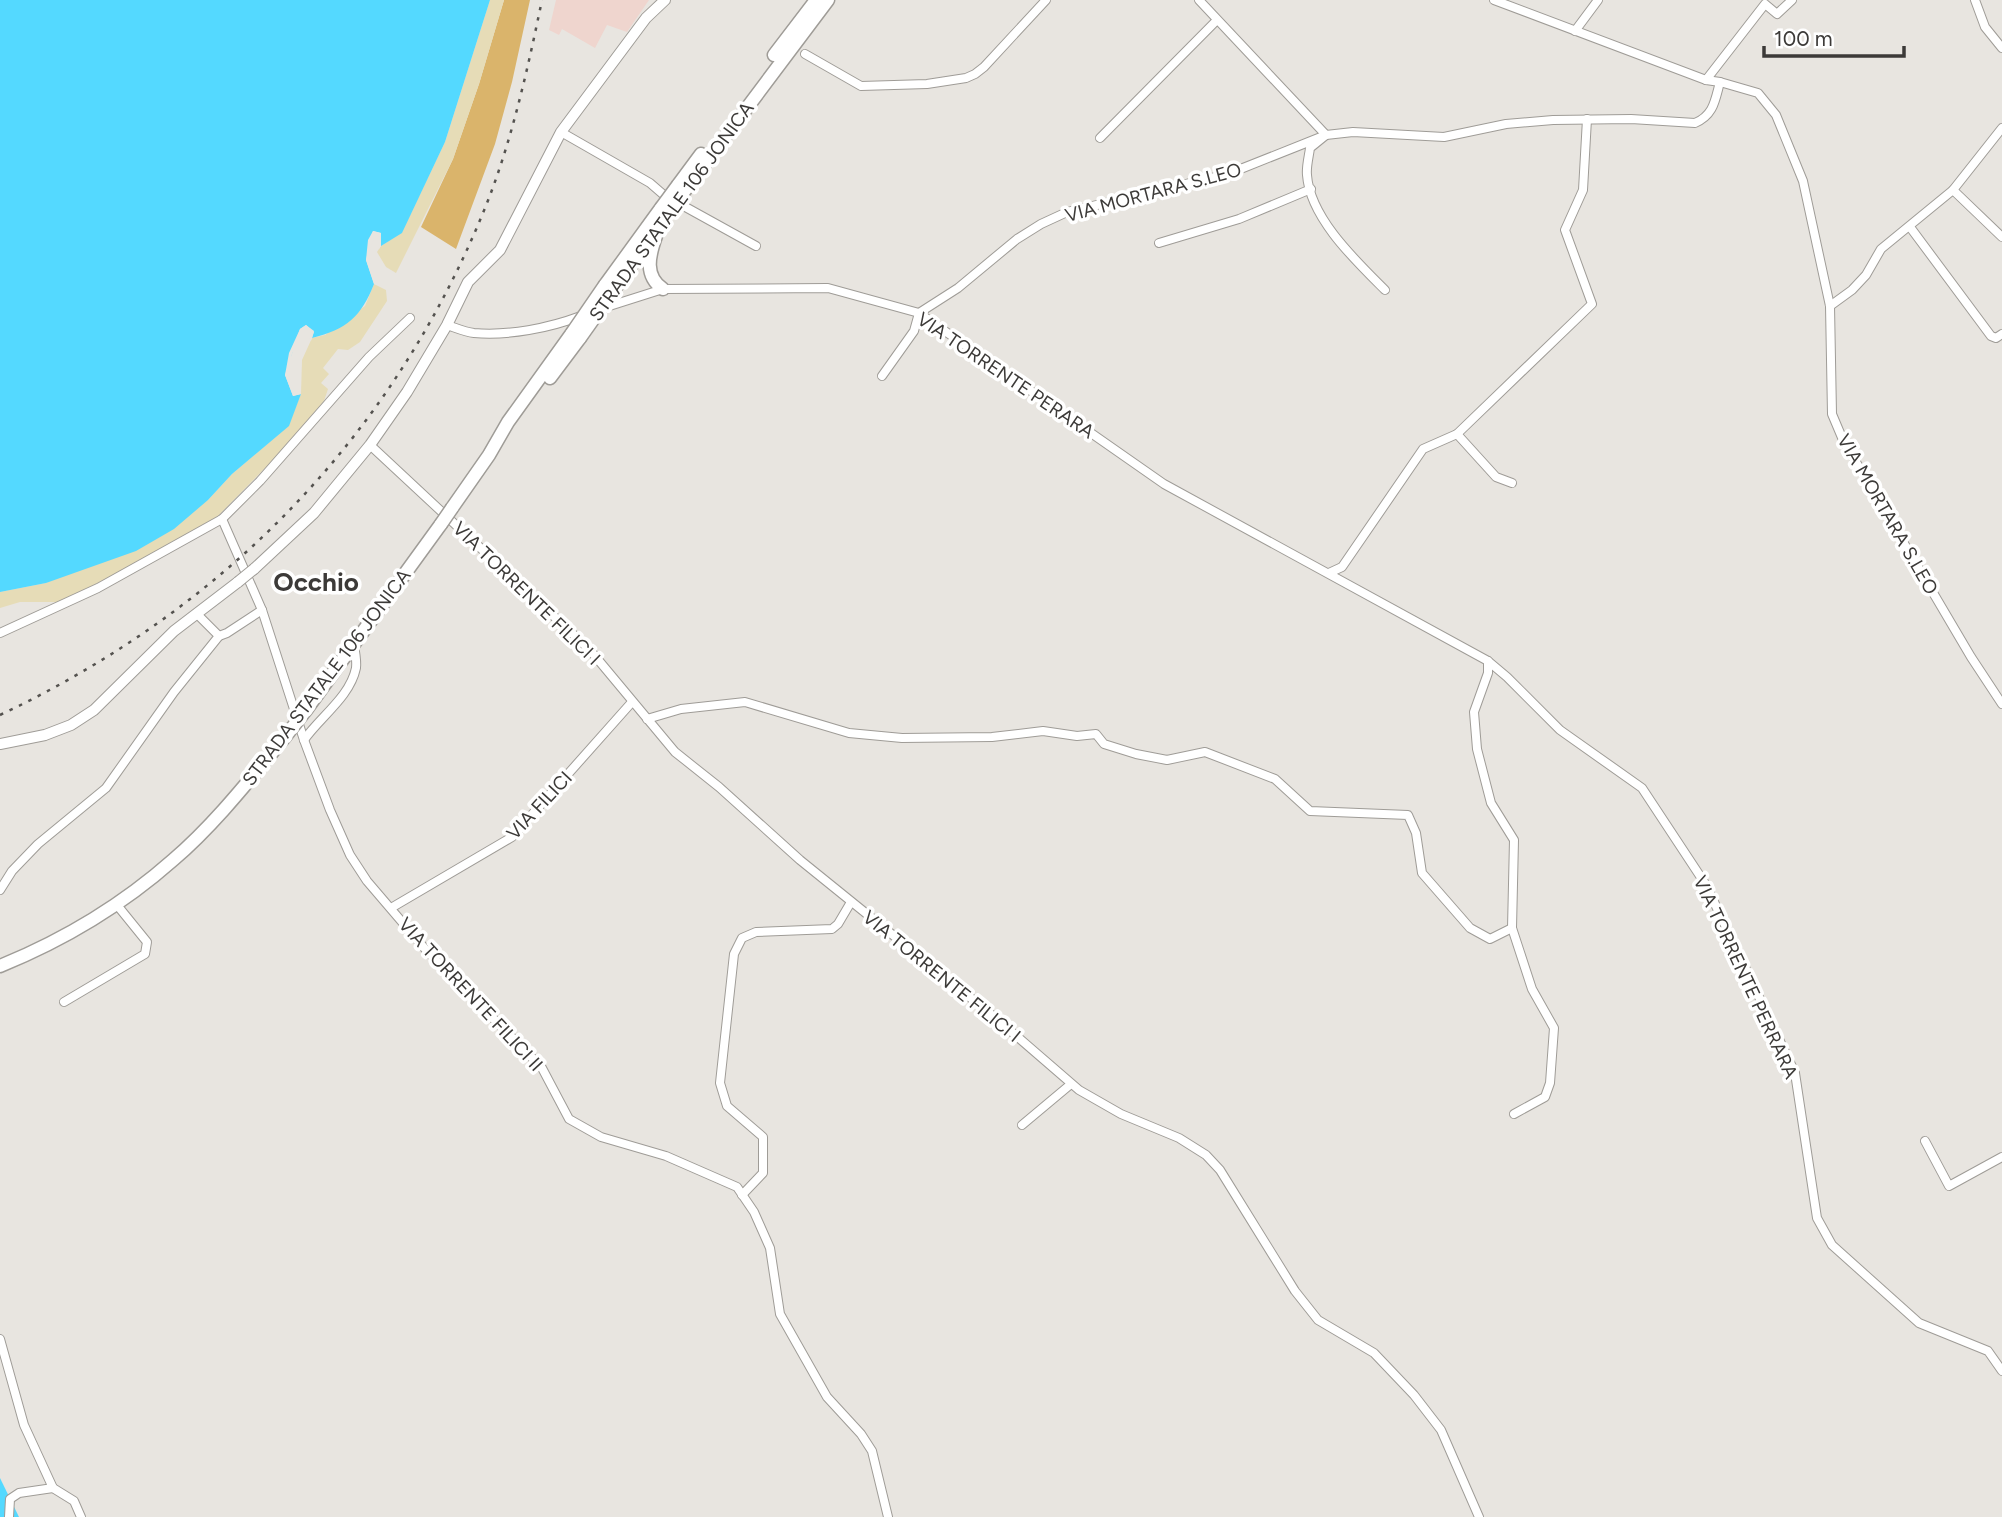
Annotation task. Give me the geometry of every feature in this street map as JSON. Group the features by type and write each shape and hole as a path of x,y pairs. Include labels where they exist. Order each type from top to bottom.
{"main road":[{"name":"STRADA STATALE 106 JONICA","path":"0,967 68,936 117,905 189,845 285,737 349,661 354,643 489,456 508,422 576,336 816,0"},
{"name":"STRADA STATALE 106 JONICA","path":"682,187 828,0"},
{"name":"STRADA STATALE 106 JONICA","path":"610,287 659,226 665,211"},
{"path":"659,226 649,262 650,273 659,286"}],"street":[{"path":"0,744 45,735 71,725 94,710 174,631 254,569 314,513 370,445 407,392 447,325 468,282 500,250 561,132 646,18 665,0"},
{"path":"805,54 861,86 965,78 984,67 1046,0"},
{"path":"1199,0 1325,135 1310,148 1307,175 1316,209 1355,260 1385,290"},
{"name":"VIA MORTARA S.LEO","path":"1494,0 1706,80 1758,93 1776,115 1804,181 1829,306 1832,414 1843,440 1971,657 2002,704"},
{"path":"1575,31 1598,0"},
{"path":"1706,80 1765,4 1777,14 1792,0"},
{"path":"1975,0 1986,27 2002,48"},
{"path":"1100,138 1217,20"},
{"name":"VIA MORTARA S.LEO","path":"919,313 958,288 1017,239 1067,212 1228,174 1325,135 1353,132 1444,137 1506,124 1587,120 1654,119 1695,123 1703,120 1712,111 1720,82"},
{"path":"1329,573 1342,567 1423,449 1457,434 1592,304 1565,230 1583,190 1587,120"},
{"path":"1829,306 1852,290 1866,275 1881,249 1953,190 2002,128"},
{"path":"561,132 650,183 665,195"},
{"path":"1159,243 1239,219 1311,189"},
{"path":"1953,190 2002,237"},
{"path":"680,204 756,246"},
{"path":"1910,227 1991,336 1996,338 2002,334"},
{"name":"VIA TORRENTE PERARA","path":"447,325 471,333 523,330 570,320 659,286 828,288 919,313 1164,484 1488,662"},
{"path":"882,376 914,331 919,313"},
{"path":"0,633 98,588 222,519 260,481 369,357 410,318"},
{"path":"1457,434 1496,477 1512,483"},
{"name":"VIA TORRENTE FILICI I","path":"370,445 590,650 674,752 719,787 800,860 998,1020 1071,1084 1121,1115 1179,1138 1206,1155 1220,1170 1295,1291 1318,1320 1374,1353 1414,1395 1441,1430 1479,1517"},
{"name":"VIA TORRENTE FILICI II","path":"222,519 262,610 304,740 349,855 367,881 426,950 542,1068 569,1119 601,1137 678,1161 737,1187 754,1212 770,1248 780,1314 827,1397 861,1434 872,1451 888,1517"},
{"path":"0,890 12,871 38,844 106,788 174,692 219,636 262,610"},
{"path":"197,614 219,636"},
{"path":"304,740 343,697 356,667 349,661"},
{"path":"1488,662 1488,673 1474,712 1477,749 1491,803 1514,840 1512,928 1532,989 1554,1028 1549,1083 1545,1097 1514,1114"},
{"name":"VIA TORRENTE PERRARA","path":"1488,662 1507,677 1560,730 1642,788 1706,885 1795,1073 1817,1218 1832,1245 1919,1323 1989,1351 2002,1371"},
{"name":"VIA FILICI","path":"391,908 512,837 632,702"},
{"path":"647,719 681,709 746,702 849,733 902,738 992,737 1043,731 1077,736 1096,734 1104,744 1167,760 1205,752 1275,779 1310,811 1408,815 1416,833 1422,873 1470,928 1490,939 1512,928"},
{"path":"743,1195 763,1173 763,1138 727,1106 720,1083 734,954 742,938 756,932 832,929 851,902"},
{"path":"64,1002 145,954 147,942 117,905"},
{"path":"1022,1125 1071,1084"},
{"path":"1925,1141 1949,1186 2002,1157"},
{"path":"0,1339 24,1425 53,1488 74,1501 81,1517"},
{"path":"9,1517 10,1499 19,1493 53,1488"}],"shaded area":[{"path":"504,0 530,0 495,144 456,249 421,227 453,159"},
{"path":"556,0 649,0 627,32 607,25 595,48 562,29 559,35 549,30"}],"sand":[{"path":"490,0 504,0 479,84 453,159 396,273 386,267 377,252 381,246 402,232 445,142"},
{"path":"374,284 386,290 387,301 360,342 348,350 338,349 323,368 329,374 321,383 328,389 324,401 270,463 218,516 61,602 20,602 0,608 0,592 46,583 208,500 232,474 288,426 301,394 302,360 312,338 325,335 365,306"}],"water":[{"path":"0,0 490,0 445,142 402,233 381,246 381,233 373,231 366,260 374,284 364,305 351,320 335,330 312,338 314,331 306,325 300,329 285,375 293,396 301,394 289,426 232,474 208,500 174,529 136,551 46,583 0,592"},
{"path":"0,1478 19,1517 0,1517"}],"pier":[{"path":"373,231 381,233 381,246 379,249 378,236 375,235 369,259 378,285 374,284 366,260 368,240"},
{"path":"306,325 314,332 311,341 310,333 306,329 303,332 292,354 289,374 295,392 301,391 301,394 293,396 285,375 289,353 300,329"}],"railway":[{"path":"0,715 81,673 156,624 226,570 290,510 347,444 399,373 444,296 483,213 510,135 542,0"}],"district":[{"name":"Occhio","path":"316,582"}]}
